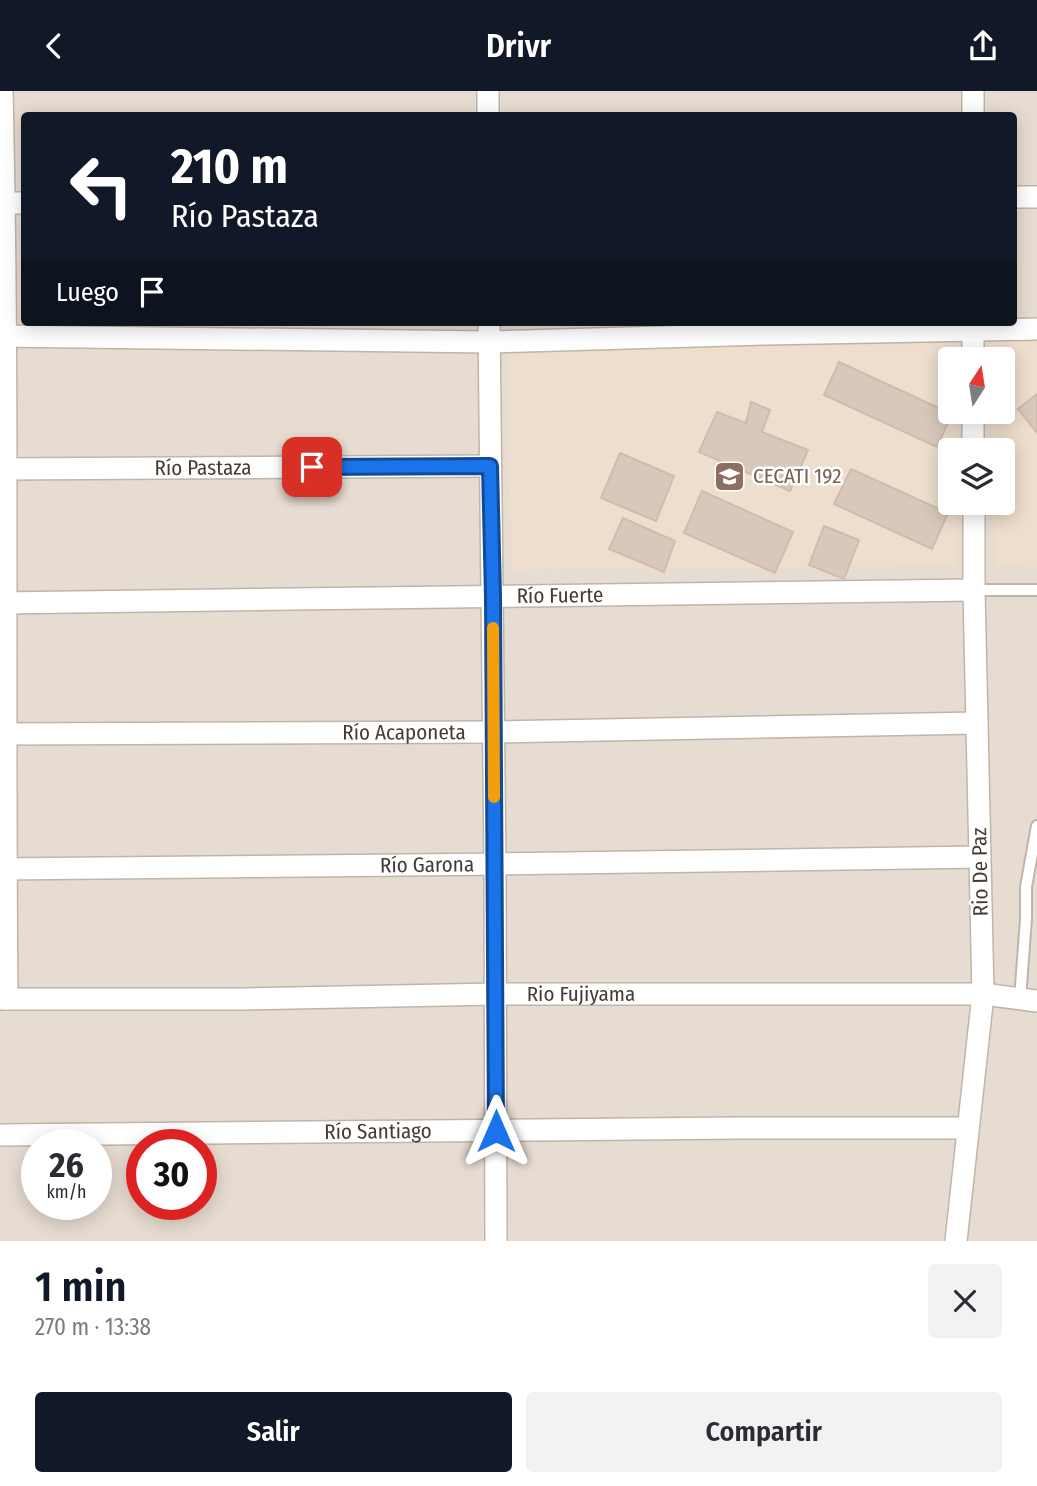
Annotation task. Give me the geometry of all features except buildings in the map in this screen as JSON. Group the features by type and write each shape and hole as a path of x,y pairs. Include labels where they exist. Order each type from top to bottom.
{"street":[{"path":"2,91 10,203 3,336 4,999"},
{"path":"488,91 488,112"},
{"path":"973,91 973,112"},
{"path":"1017,197 1037,197"},
{"path":"3,336 973,326 1037,329"},
{"path":"973,326 973,347"},
{"path":"489,332 496,1241"},
{"name":"Río Pastaza","path":"3,469 490,466"},
{"name":"Rio De Paz","path":"956,1241 983,994 974,515"},
{"name":"Río Fuerte","path":"4,603 974,590"},
{"name":"Río Acaponeta","path":"3,734 493,731 977,723"},
{"name":"Río Garona","path":"3,869 980,857"},
{"name":"Rio Fujiyama","path":"4,999 244,999 496,994 983,994 1029,1000"},
{"name":"Río Santiago","path":"0,1135 968,1128"}],"lane":[{"name":"Río Fuerte","path":"974,590 1037,590"},
{"path":"1029,1000 1032,920 1026,887 1037,826"}],"shaded area":[{"path":"0,91 1037,91 1037,1241 0,1241"},
{"path":"1037,338 1037,567 995,565 994,515 1015,515 1015,438 993,438 992,424 1015,424 1015,347 991,347 991,339"},
{"name":"CECATI 192","path":"955,342 955,347 938,347 938,424 955,424 956,438 938,438 938,515 956,515 957,566 511,570 508,348"}],"slow traffic":[{"path":"493,628 494,797"}],"place":[{"name":"CECATI 192","path":"730,476"}],"route":[{"path":"312,467 490,466 496,1131"}]}
